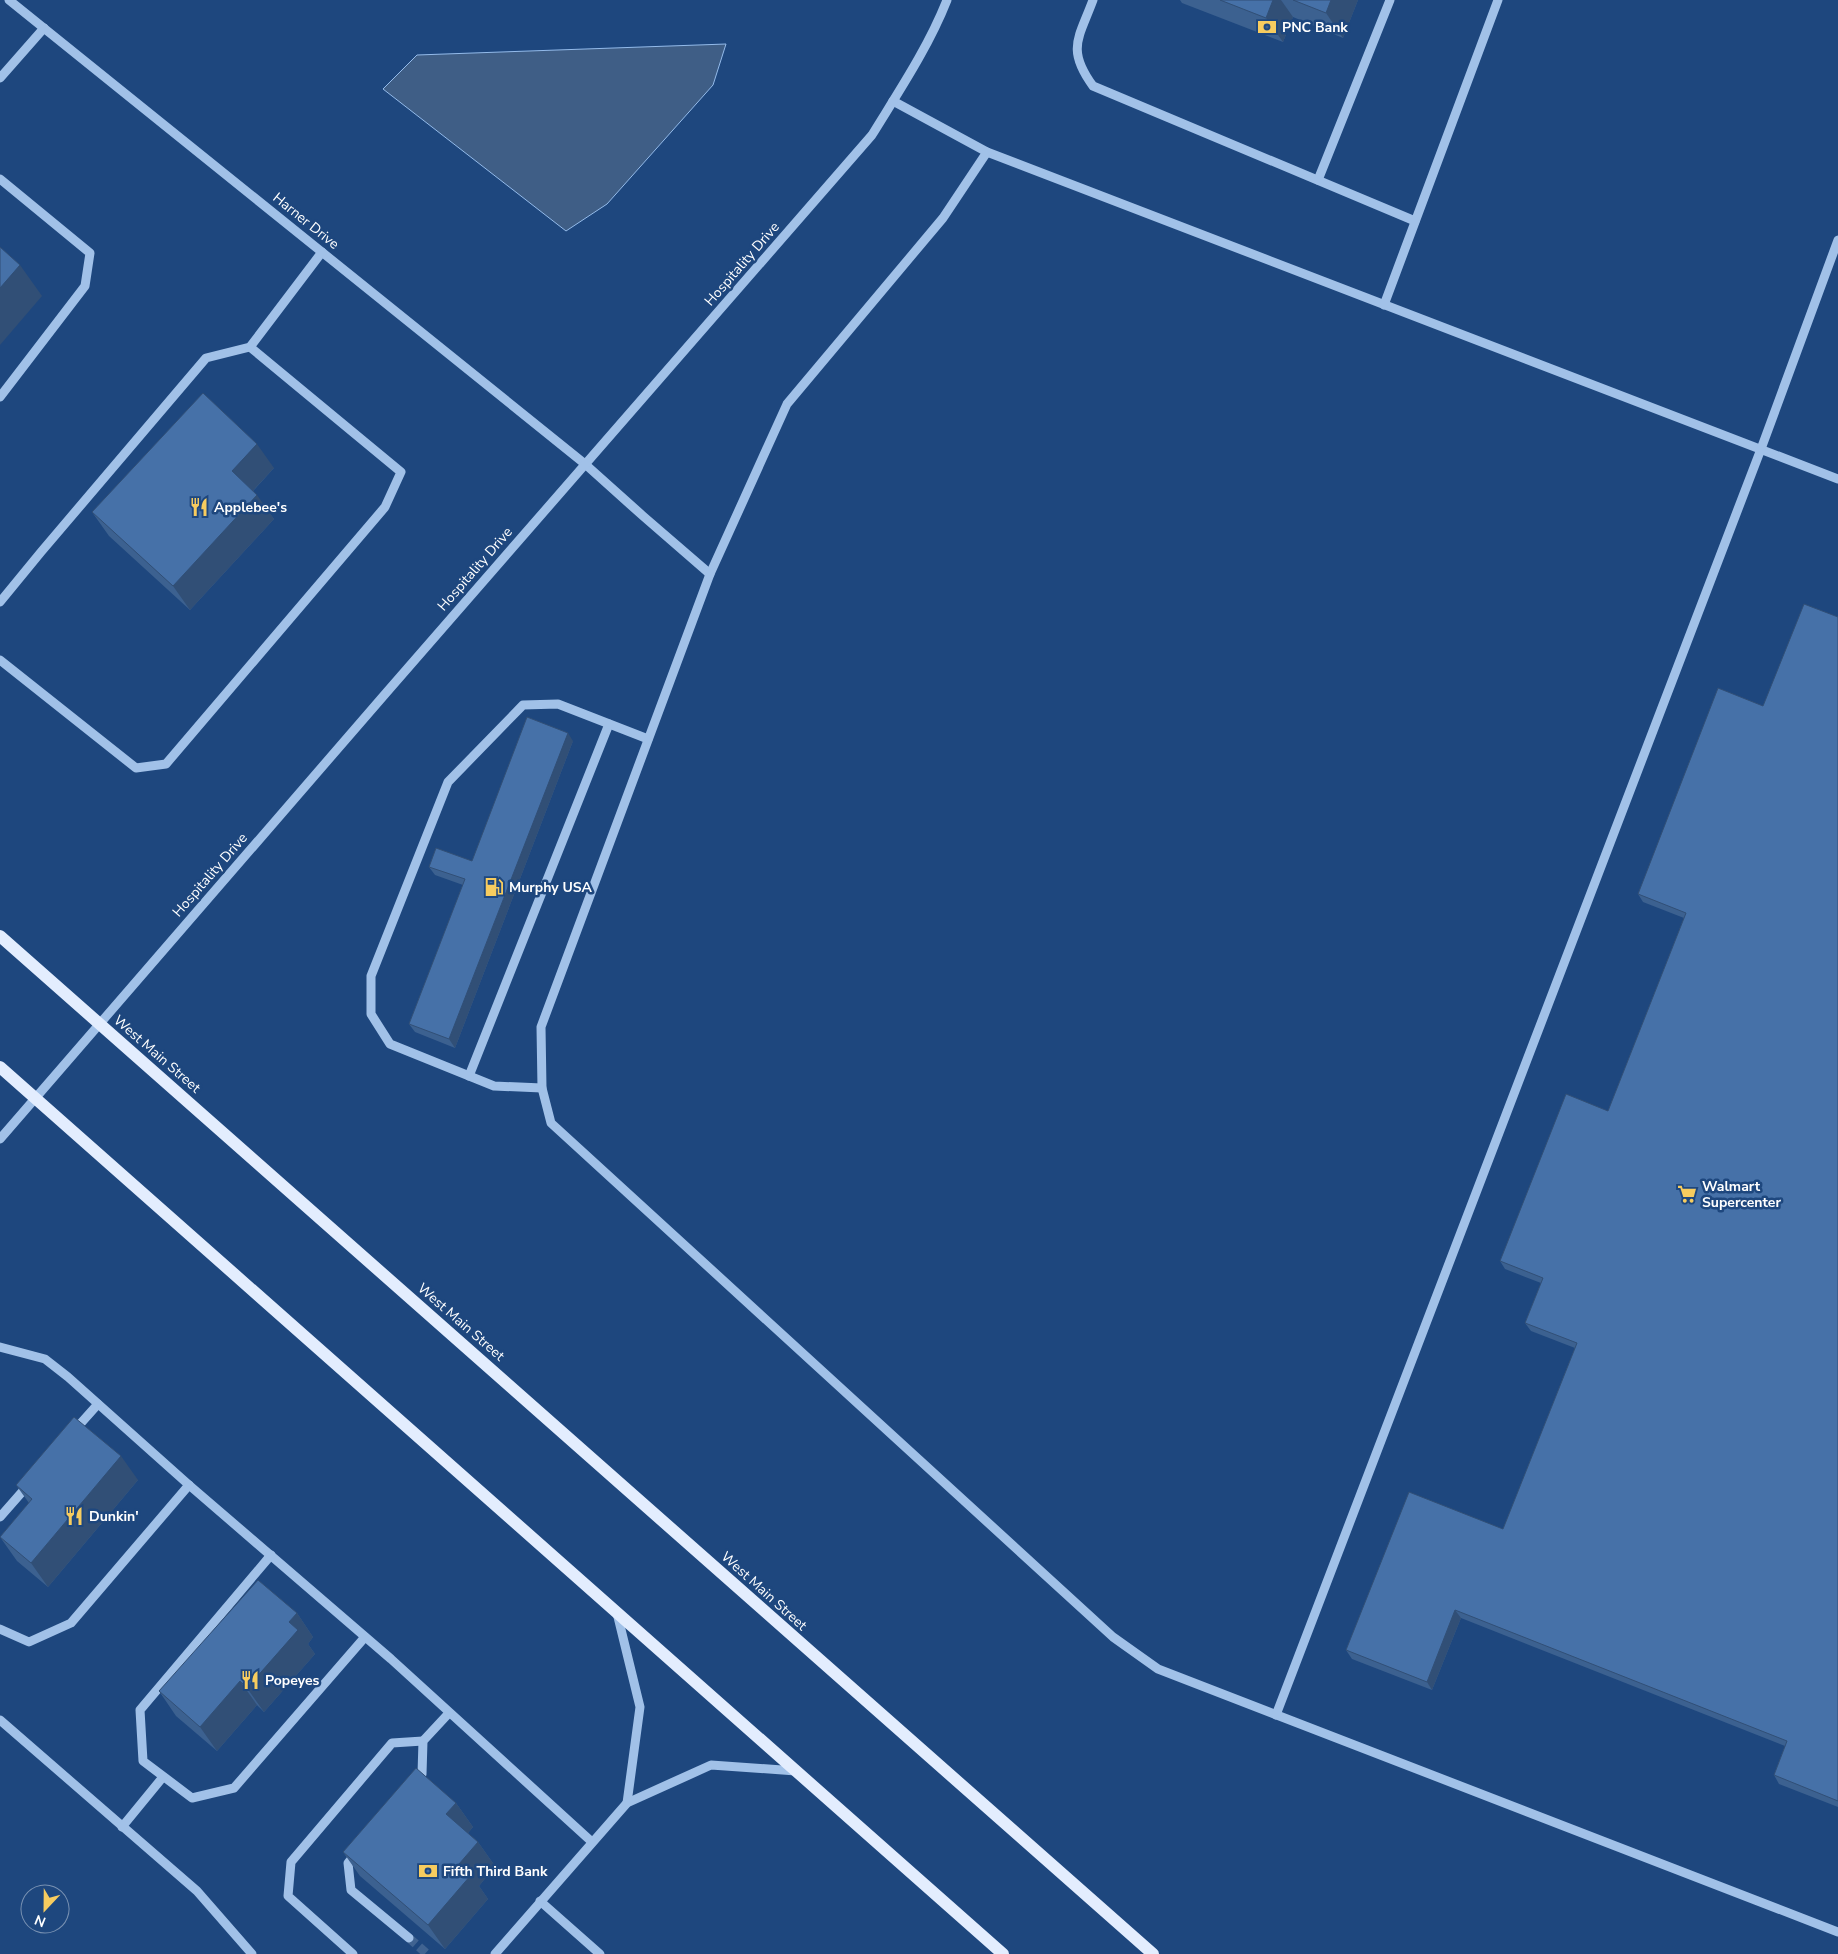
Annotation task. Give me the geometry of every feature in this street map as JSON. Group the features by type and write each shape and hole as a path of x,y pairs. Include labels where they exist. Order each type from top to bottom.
{"main road":[{"name":"West Main Street","path":"0,936 631,1491 901,1733 1152,1954"},
{"path":"0,1067 1003,1954"}],"street":[{"name":"Harner Drive","path":"9,0 585,464 710,574"},
{"name":"Hospitality Drive","path":"0,1139 872,135 893,102 939,20 947,0"},
{"path":"1093,0 1076,45 1078,61 1093,86 1415,221"},
{"path":"1318,180 1390,0"},
{"path":"1384,305 1498,0"},
{"path":"0,78 44,28"},
{"path":"893,102 987,152 1838,479"},
{"path":"987,152 943,218 786,404 710,574 541,1027 542,1088 551,1124 1113,1637 1158,1669 1838,1932"},
{"path":"0,179 90,253 85,286 0,397"},
{"path":"1276,1715 1761,450 1838,240"},
{"path":"0,602 206,358 250,347 322,252"},
{"path":"0,660 136,768 166,764 385,508 401,472 250,347"},
{"path":"542,1088 494,1086 390,1044 370,1014 371,976 448,782 523,705 558,704 648,739"},
{"path":"469,1076 609,724"},
{"path":"0,1348 45,1359 449,1712 592,1842"},
{"path":"65,1442 98,1404"},
{"path":"0,1517 33,1479"},
{"path":"0,1629 29,1642 71,1623 189,1485"},
{"path":"270,1555 140,1710 143,1761 192,1798 234,1788 364,1637"},
{"path":"617,1613 640,1707 627,1803"},
{"path":"410,1788 422,1774 424,1741 449,1712"},
{"path":"0,1720 197,1891 252,1954"},
{"path":"353,1954 288,1896 291,1862 392,1743 424,1741"},
{"path":"495,1954 627,1803 711,1765 796,1771"},
{"path":"122,1827 164,1777"},
{"path":"361,1848 348,1863 351,1890 409,1938"},
{"path":"540,1901 600,1954"}],"water":[{"path":"726,44 713,85 607,204 566,231 383,89 417,55"}],"building":[{"path":"1220,0 1273,0 1266,18"},
{"path":"1293,0 1331,0 1326,13"},
{"path":"0,247 20,265 0,288"},
{"name":"Applebee's","path":"203,393 257,444 232,471 257,495 173,586 92,512"},
{"name":"Walmart Supercenter","path":"1804,604 1838,617 1838,1801 1774,1775 1787,1741 1455,1610 1427,1682 1346,1650 1409,1492 1503,1529 1577,1343 1525,1323 1543,1278 1500,1261 1566,1094 1608,1111 1686,913 1638,894 1718,688 1763,706"},
{"name":"Murphy USA","path":"527,717 568,733 449,1039 409,1024 465,879 429,867 436,848 472,861"},
{"path":"74,1417 121,1456 31,1563 0,1537 32,1499 16,1485"},
{"path":"258,1580 297,1613 289,1622 298,1630 247,1688 240,1681 200,1727 159,1691"},
{"name":"Fifth Third Bank","path":"416,1768 456,1803 446,1814 478,1842 459,1864 471,1875 428,1925 343,1852"}],"tunnel":[{"path":"409,1938 427,1954"}],"place":[{"name":"PNC Bank","path":"1267,27"},
{"name":"Applebee's","path":"199,507"},
{"name":"Murphy USA","path":"494,887"},
{"name":"Walmart Supercenter","path":"1687,1194"},
{"name":"Dunkin'","path":"74,1516"},
{"name":"Popeyes","path":"250,1680"},
{"name":"Fifth Third Bank","path":"428,1871"}]}
